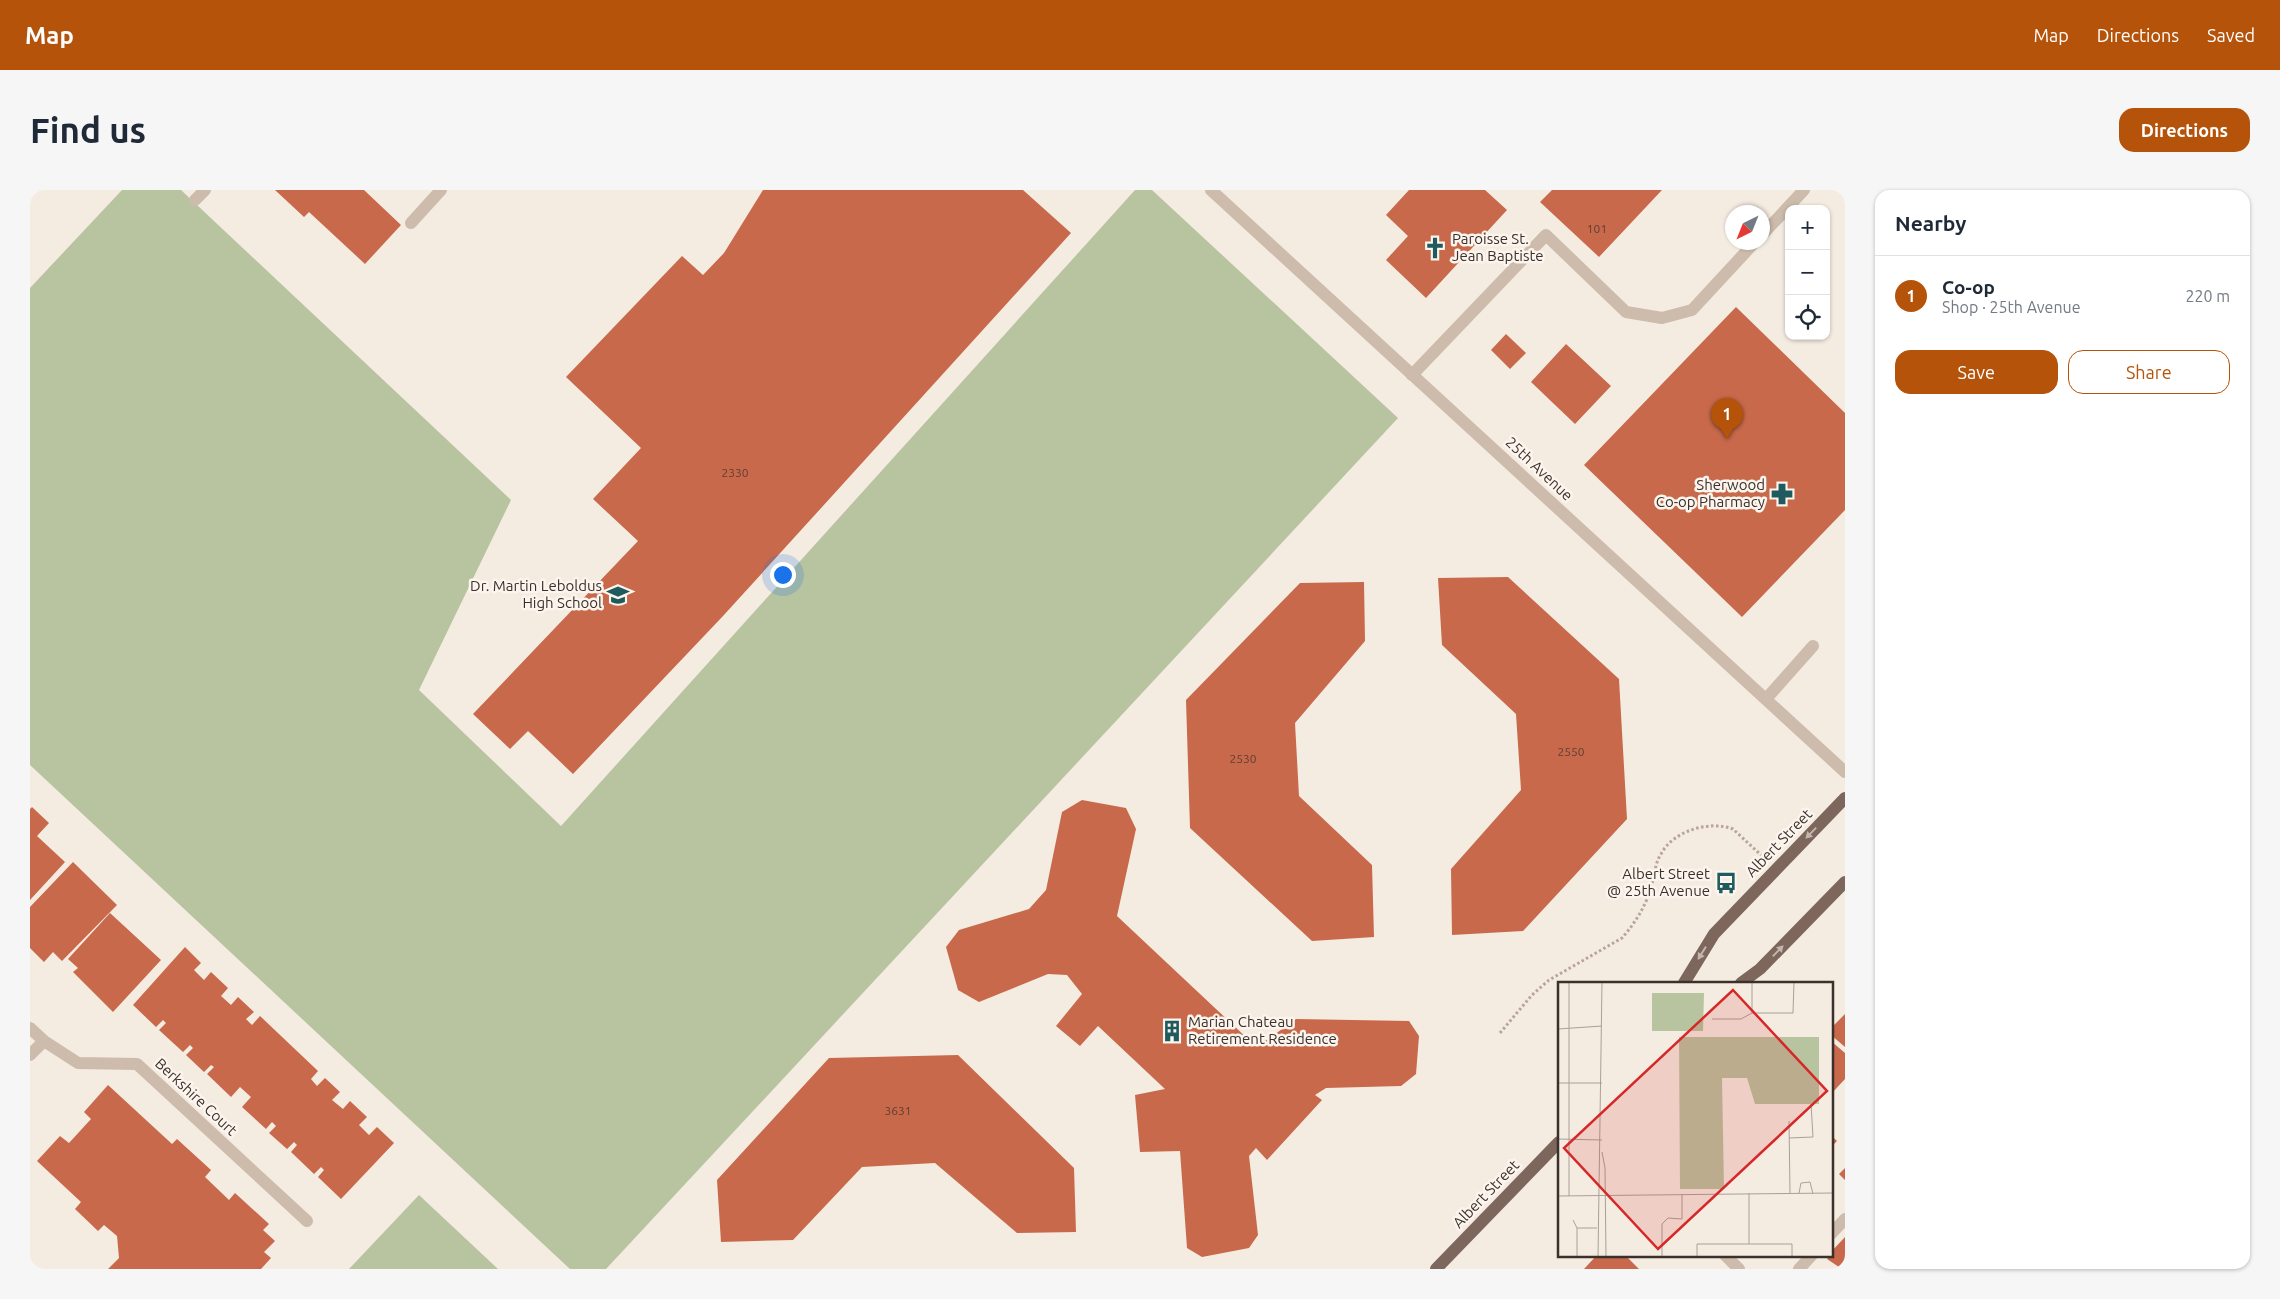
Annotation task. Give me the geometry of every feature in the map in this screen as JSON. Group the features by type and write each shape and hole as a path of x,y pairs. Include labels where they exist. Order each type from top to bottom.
{"main road":[{"name":"Albert Street","path":"1685,982 1714,934 1845,798"},
{"path":"1742,982 1760,969 1845,882"},
{"name":"Albert Street","path":"1436,1269 1558,1143"}],"street":[{"path":"195,200 205,190"},
{"path":"411,224 441,190"},
{"name":"25th Avenue","path":"1211,190 1845,772"},
{"path":"1770,226 1804,190"},
{"path":"1412,375 1546,234 1626,312 1662,318 1692,310 1748,250"},
{"path":"1766,699 1813,646"},
{"name":"Berkshire Court","path":"30,1028 44,1041 78,1063 137,1064 307,1221"},
{"path":"30,1055 44,1041"},
{"path":"1832,1233 1845,1218"},
{"path":"1726,1256 1739,1269"},
{"path":"1799,1269 1811,1256"}],"path":[{"path":"1500,1034 1532,995 1549,980 1622,938 1631,928 1646,901 1660,855 1672,840 1690,830 1702,827 1727,827 1733,829 1776,870"}],"green space":[{"path":"122,190 181,190 511,500 419,690 561,826 1135,190 1152,190 1398,418 606,1269 570,1269 30,765 30,288"},
{"path":"419,1195 498,1269 349,1269"}],"building":[{"path":"275,190 364,190 401,225 365,264 309,212 304,217"},
{"name":"Dr. Martin Leboldus High School","path":"763,190 1023,190 1071,233 723,616 573,774 528,731 510,749 473,714 638,541 593,499 641,448 566,377 682,256 703,275 724,253"},
{"name":"Paroisse St. Jean Baptiste","path":"1409,190 1485,190 1507,210 1426,298 1386,260 1408,236 1386,215"},
{"path":"1552,190 1662,190 1599,257 1540,202"},
{"path":"1736,307 1845,413 1845,510 1742,617 1584,465"},
{"path":"1506,334 1526,353 1510,369 1491,350"},
{"path":"1566,344 1611,386 1575,424 1531,382"},
{"path":"1508,577 1619,679 1627,819 1523,931 1452,935 1451,869 1521,790 1516,714 1442,645 1438,578"},
{"path":"1364,582 1365,641 1295,723 1299,796 1372,865 1374,937 1312,941 1190,828 1186,700 1300,583"},
{"name":"Marian Chateau Retirement Residence","path":"1082,800 1126,808 1136,829 1117,916 1249,1040 1267,1040 1296,1019 1409,1021 1419,1036 1416,1074 1401,1086 1326,1088 1315,1095 1322,1100 1267,1160 1256,1148 1249,1156 1258,1235 1249,1248 1202,1257 1187,1248 1180,1151 1140,1152 1135,1095 1165,1089 1098,1026 1080,1046 1056,1026 1082,994 1067,975 1048,974 979,1002 958,990 946,947 959,930 1029,909 1046,890 1062,812"},
{"path":"32,807 49,823 37,836 65,862 30,900 30,809"},
{"path":"73,862 117,905 62,961 53,952 44,962 30,948 30,907"},
{"path":"110,913 161,960 113,1012 73,972 78,968 68,959"},
{"path":"185,947 201,963 194,970 204,980 211,972 228,988 221,996 231,1005 238,997 254,1012 246,1019 252,1025 260,1016 318,1071 311,1079 317,1086 325,1078 340,1092 332,1100 343,1109 350,1101 367,1117 359,1125 369,1135 377,1127 394,1143 341,1199 318,1177 324,1170 321,1167 314,1174 291,1152 297,1145 294,1142 287,1149 269,1133 276,1126 272,1122 266,1129 242,1107 251,1097 240,1087 231,1097 207,1074 214,1067 211,1065 204,1072 186,1055 193,1048 190,1045 183,1052 159,1030 166,1023 163,1020 156,1027 133,1005"},
{"path":"1845,1014 1845,1047 1832,1036 1832,1027"},
{"path":"1832,1042 1845,1053 1845,1079 1832,1093"},
{"path":"958,1055 1074,1168 1076,1232 1017,1233 935,1163 862,1167 793,1240 721,1242 717,1180 829,1058"},
{"path":"108,1085 172,1144 177,1139 211,1170 205,1177 229,1200 235,1193 269,1224 263,1230 275,1241 264,1252 271,1258 261,1269 108,1269 119,1258 117,1236 104,1225 98,1231 75,1209 81,1202 37,1161 60,1136 69,1143 91,1119 84,1112"},
{"path":"1832,1136 1837,1141 1832,1146"},
{"path":"1845,1168 1845,1180 1839,1174"},
{"path":"1845,1237 1845,1269 1827,1259 1828,1256 1832,1256 1832,1251"},
{"path":"1596,1256 1626,1256 1639,1269 1584,1269"}],"place":[{"name":"Paroisse St. Jean Baptiste","path":"1435,248"},
{"name":"Co-op","path":"1727,439"},
{"name":"Sherwood Co-op Pharmacy","path":"1782,494"},
{"name":"Dr. Martin Leboldus High School","path":"618,595"},
{"name":"Albert Street @ 25th Avenue","path":"1726,883"},
{"name":"Marian Chateau Retirement Residence","path":"1172,1031"}]}
